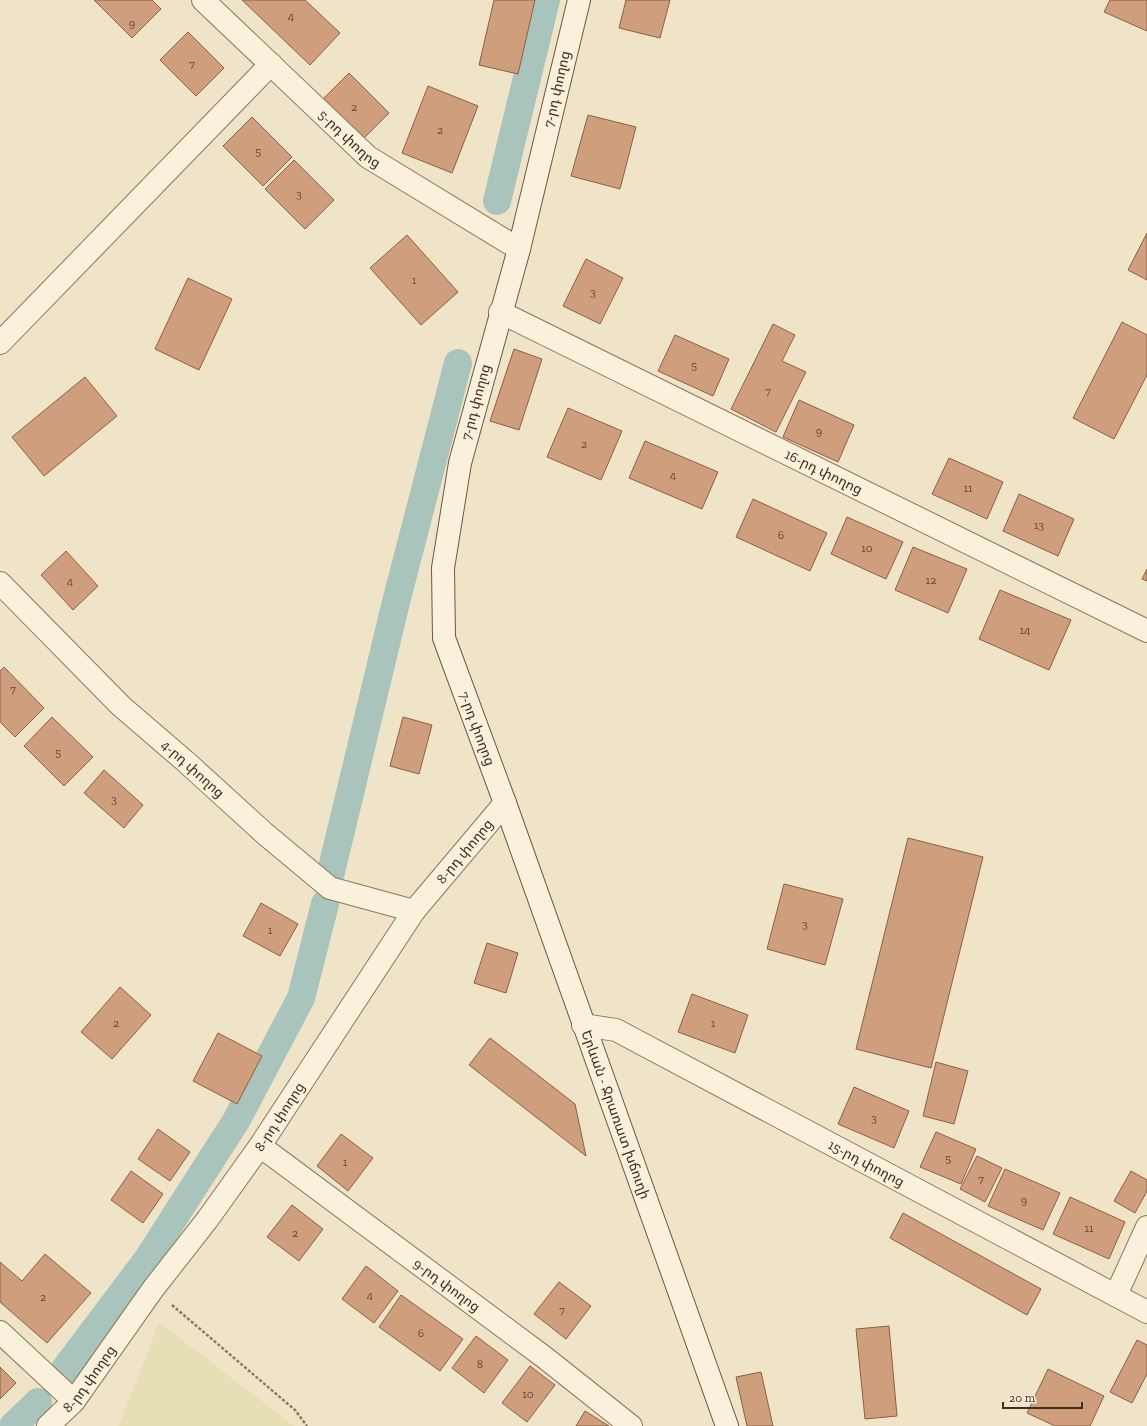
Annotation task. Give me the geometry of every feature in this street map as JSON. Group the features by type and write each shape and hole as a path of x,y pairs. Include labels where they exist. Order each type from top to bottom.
{"street":[{"name":"5-րդ փողոց","path":"203,0 368,157 519,249"},
{"name":"7-րդ փողոց","path":"505,803 444,638 443,576 460,463 500,312 519,249 579,0"},
{"path":"0,343 271,64"},
{"name":"16-րդ փողոց","path":"500,312 1147,632"},
{"name":"4-րդ փողոց","path":"0,582 120,706 185,761 264,833 330,888 414,911"},
{"name":"8-րդ փողոց","path":"48,1426 74,1401 153,1289 207,1220 260,1146 414,911 505,803"},
{"name":"Երևան - Ջրառատ խճուղի","path":"505,803 582,1025 727,1426"},
{"name":"15-րդ փողոց","path":"582,1025 616,1030 1147,1312"},
{"name":"9-րդ փողոց","path":"260,1146 544,1357 631,1426"},
{"path":"1116,1295 1147,1227"},
{"path":"0,1332 74,1401"}],"path":[{"path":"153,1289 295,1410 307,1426"}],"shaded area":[{"path":"159,1322 294,1426 119,1426"}],"building":[{"path":"94,0 152,0 161,9 132,38"},
{"path":"242,0 305,0 340,33 310,65"},
{"path":"494,0 535,0 518,74 479,65"},
{"path":"626,0 670,0 660,38 619,28"},
{"path":"1110,0 1147,0 1147,31 1104,12"},
{"path":"188,32 224,68 196,96 160,60"},
{"path":"349,73 389,113 360,142 320,102"},
{"path":"428,86 478,106 452,173 402,153"},
{"path":"588,115 636,127 620,189 571,176"},
{"path":"252,117 292,157 263,186 223,146"},
{"path":"294,160 334,200 305,229 265,189"},
{"path":"1147,233 1147,280 1128,270"},
{"path":"407,235 458,292 421,325 370,268"},
{"path":"586,259 623,278 600,324 563,306"},
{"path":"188,278 232,299 199,370 155,349"},
{"path":"1122,322 1147,335 1147,375 1114,439 1073,418"},
{"path":"773,324 795,335 782,361 806,372 776,432 731,409"},
{"path":"675,335 729,359 713,396 658,371"},
{"path":"514,349 542,359 519,430 490,421"},
{"path":"85,377 117,416 44,476 12,437"},
{"path":"799,400 854,425 838,462 783,437"},
{"path":"568,408 622,431 601,480 547,457"},
{"path":"645,441 718,472 702,509 629,478"},
{"path":"949,458 1003,482 987,519 932,494"},
{"path":"1019,494 1074,519 1058,556 1003,531"},
{"path":"753,499 827,533 810,571 736,537"},
{"path":"847,517 903,542 886,579 831,554"},
{"path":"913,547 967,569 948,613 895,590"},
{"path":"66,551 98,586 73,610 41,575"},
{"path":"1147,569 1147,581 1142,579"},
{"path":"1000,590 1071,620 1049,670 979,639"},
{"path":"4,667 44,708 15,737 0,722 0,671"},
{"path":"52,717 93,757 64,786 24,746"},
{"path":"403,717 432,725 419,774 390,766"},
{"path":"104,770 143,805 124,828 84,793"},
{"path":"908,838 983,857 931,1068 856,1049"},
{"path":"784,884 843,899 825,965 767,949"},
{"path":"261,903 298,924 280,956 243,936"},
{"path":"487,943 518,953 506,993 474,983"},
{"path":"120,987 151,1015 112,1059 81,1032"},
{"path":"692,994 748,1015 735,1053 678,1032"},
{"path":"218,1033 262,1056 237,1104 193,1081"},
{"path":"490,1038 575,1104 586,1156 469,1065"},
{"path":"936,1062 968,1071 954,1124 923,1116"},
{"path":"854,1087 909,1111 894,1148 838,1124"},
{"path":"158,1129 190,1152 170,1181 138,1159"},
{"path":"936,1132 976,1149 961,1184 920,1167"},
{"path":"341,1134 373,1158 348,1191 317,1166"},
{"path":"977,1156 1002,1168 985,1202 960,1189"},
{"path":"1005,1169 1060,1193 1043,1230 988,1206"},
{"path":"131,1171 163,1194 143,1223 111,1200"},
{"path":"1131,1171 1147,1180 1147,1191 1135,1213 1114,1201"},
{"path":"1070,1197 1125,1222 1109,1259 1053,1234"},
{"path":"292,1205 323,1229 299,1261 267,1237"},
{"path":"903,1213 1041,1289 1027,1315 890,1238"},
{"path":"45,1254 91,1293 47,1343 0,1302 0,1262 22,1281"},
{"path":"366,1266 398,1291 374,1323 342,1299"},
{"path":"559,1282 591,1306 566,1339 534,1314"},
{"path":"401,1295 463,1339 440,1371 379,1327"},
{"path":"889,1326 897,1416 865,1419 856,1329"},
{"path":"476,1336 508,1360 484,1393 452,1368"},
{"path":"1137,1340 1147,1345 1147,1374 1132,1403 1110,1392"},
{"path":"530,1366 555,1385 527,1422 502,1403"},
{"path":"0,1367 16,1383 0,1399"},
{"path":"1048,1369 1104,1396 1090,1426 1055,1426 1027,1413"},
{"path":"761,1372 773,1426 747,1426 736,1377"},
{"path":"585,1411 609,1426 576,1426"}],"waterway":[{"path":"497,201 546,0"},
{"path":"331,872 396,602 458,363"},
{"path":"62,1373 147,1260 236,1121 301,998 325,904"},
{"path":"13,1426 38,1402"}]}
